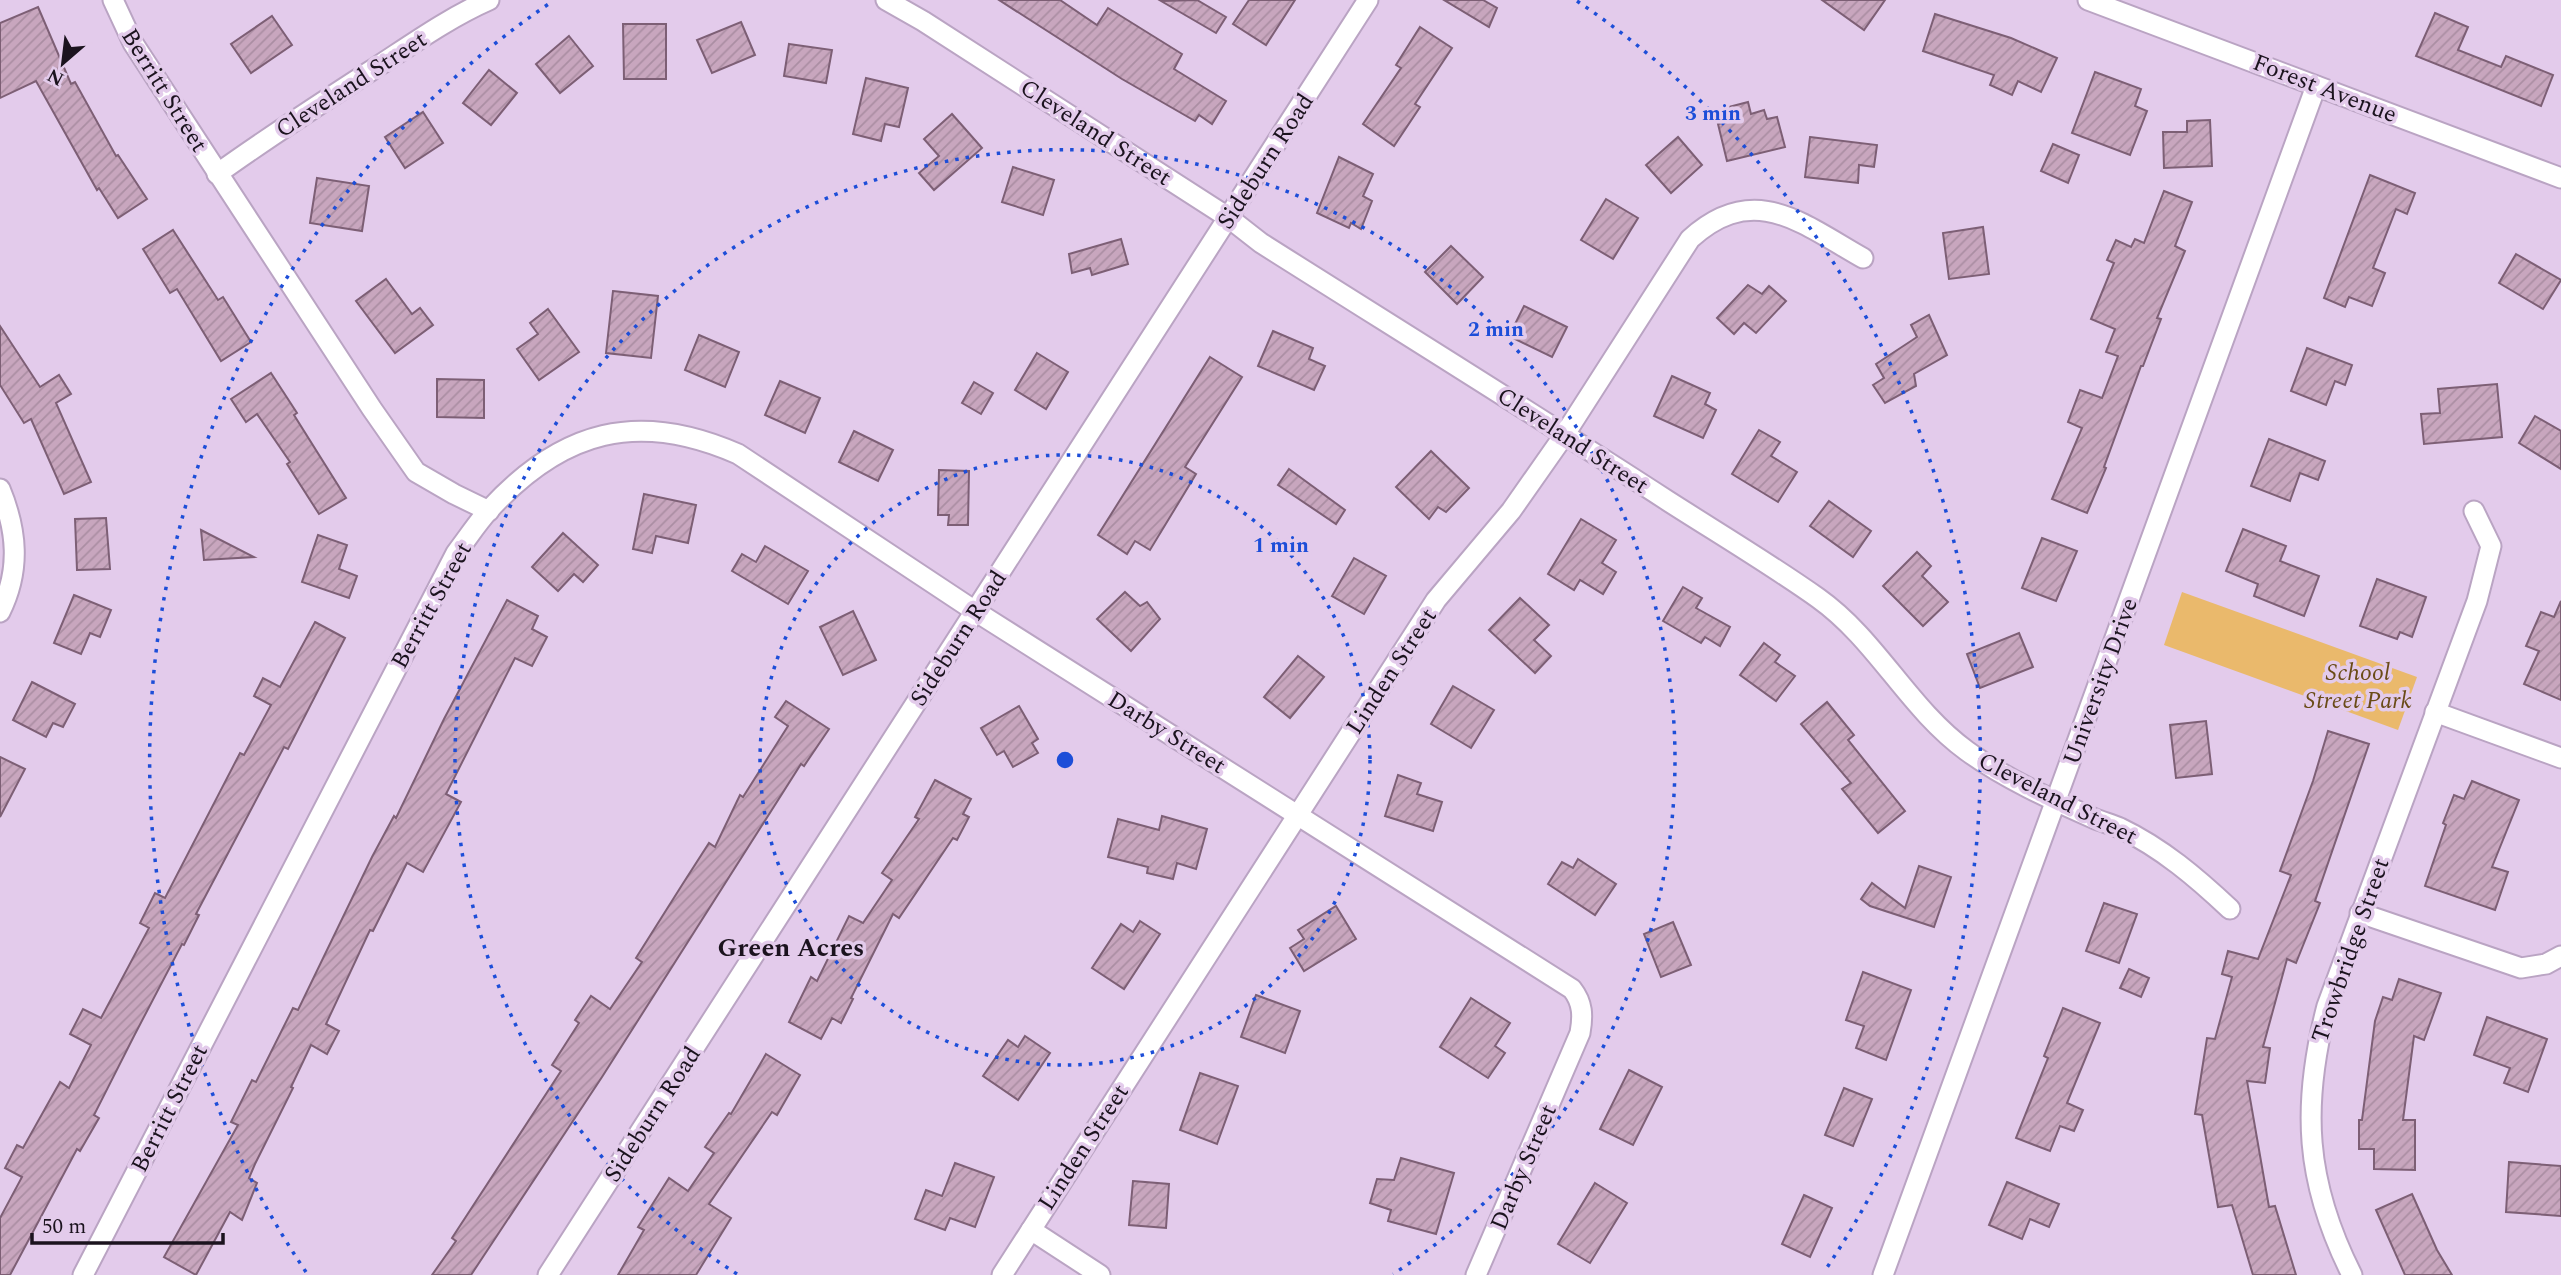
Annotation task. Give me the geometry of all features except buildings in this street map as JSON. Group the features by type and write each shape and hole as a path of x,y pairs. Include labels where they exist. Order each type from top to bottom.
{"street":[{"name":"Berritt Street","path":"83,1275 430,600 456,553 489,510 416,472 133,43 113,0"},
{"name":"Cleveland Street","path":"218,174 263,140 406,48 469,9 489,0"},
{"name":"Cleveland Street","path":"886,0 923,20 1229,218 1261,243 1565,434 1819,599 1863,638 1917,705 1949,737 2000,770 2092,818 2120,828 2155,848 2195,877 2230,909"},
{"name":"Sideburn Road","path":"548,1275 1368,0"},
{"name":"Forest Avenue","path":"2088,0 2561,178"},
{"name":"University Drive","path":"1883,1275 2316,86"},
{"name":"Linden Street","path":"1002,1275 1436,600 1511,511 1565,434 1690,239 1707,224 1727,214 1749,210 1771,211 1796,220 1863,258"},
{"name":"Darby Street","path":"489,510 531,470 573,445 599,436 626,431 677,433 710,442 738,454 975,611 1516,956 1565,984 1578,998 1583,1020 1580,1033 1476,1275"},
{"path":"0,488 11,515 15,551 11,586 0,612"},
{"name":"Trowbridge Street","path":"2351,1275 2323,1205 2313,1160 2310,1105 2312,1073 2327,1006 2477,601 2491,546 2474,511"},
{"path":"2435,712 2561,758"},
{"path":"2360,913 2521,968 2546,964 2561,956"},
{"path":"1031,1230 1100,1275"}],"green space":[{"name":"School Street Park","path":"2182,592 2417,677 2398,730 2164,645"}],"district":[{"name":"Green Acres","path":"791,947"}]}
